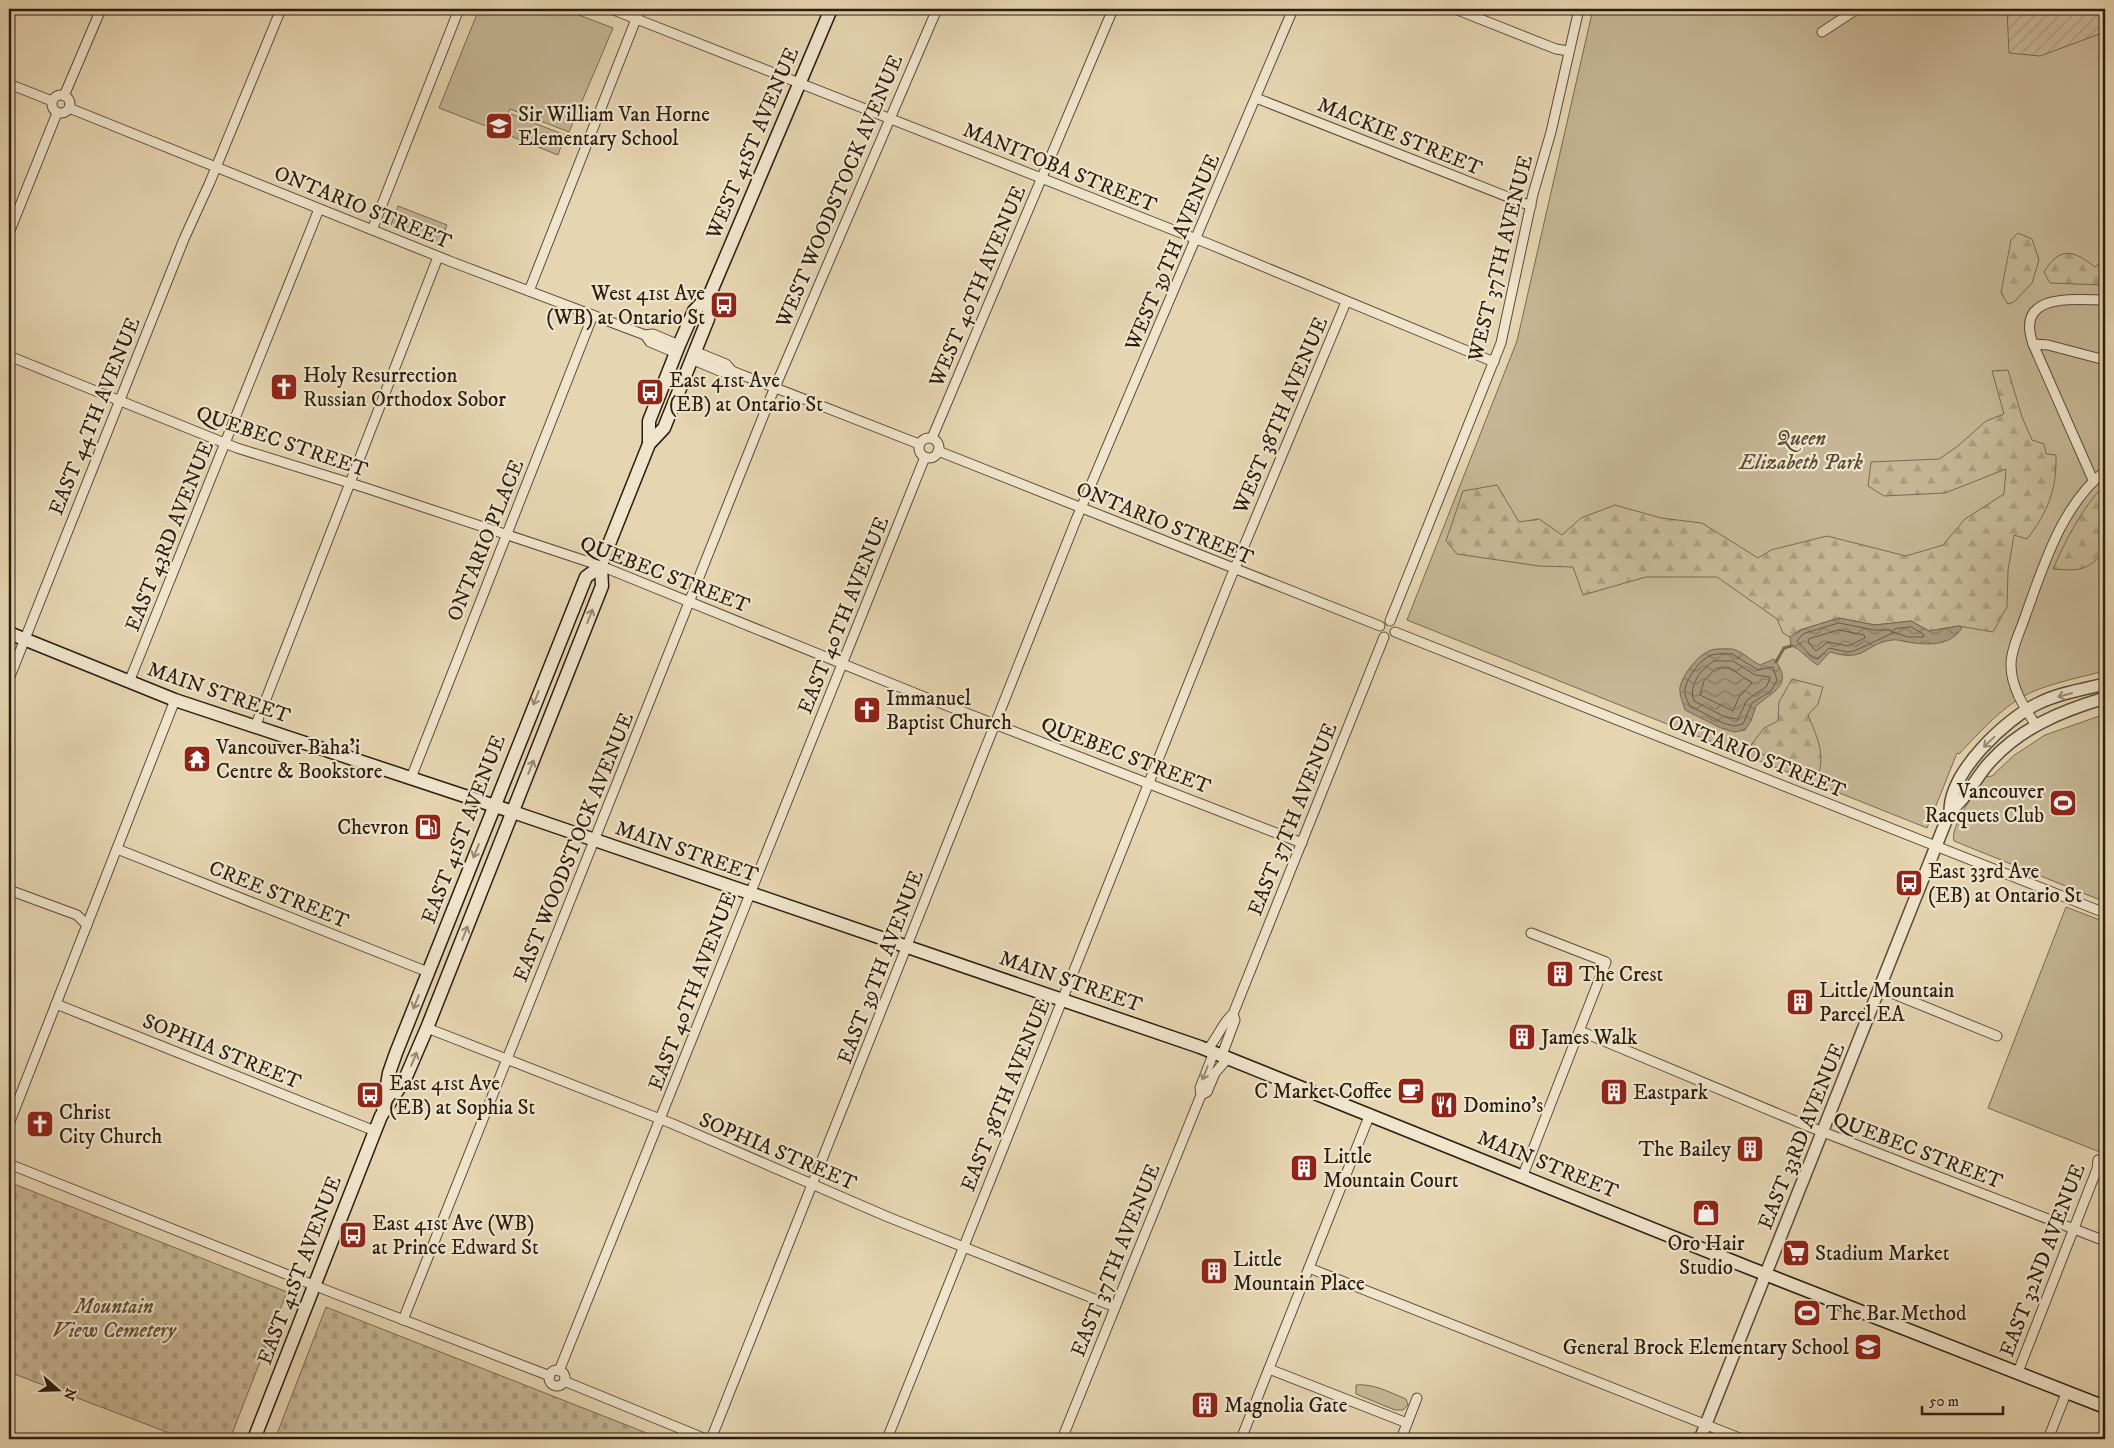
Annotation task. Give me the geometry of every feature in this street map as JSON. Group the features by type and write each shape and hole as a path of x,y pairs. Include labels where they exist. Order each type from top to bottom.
{"main road":[{"name":"WEST 41ST AVENUE","path":"693,355 708,319 710,294 831,9"},
{"name":"WEST 41ST AVENUE","path":"678,349 694,311 710,294"},
{"name":"EAST 41ST AVENUE","path":"649,444 648,421 678,349"},
{"name":"EAST 41ST AVENUE","path":"381,1116 405,1079 427,1028 602,586 600,566 649,444 664,428 693,355"},
{"name":"EAST 41ST AVENUE","path":"254,1439 381,1116 389,1074 428,972 586,577 600,566"},
{"name":"MAIN STREET","path":"9,633 175,700 908,946 1217,1054 1523,1175 1766,1274 2105,1407"}],"street":[{"path":"64,96 101,9"},
{"name":"EAST 44TH AVENUE","path":"9,679 184,239 216,167 281,9"},
{"path":"372,230 459,9"},
{"name":"MANITOBA STREET","path":"611,9 1196,239 1494,362"},
{"path":"529,291 640,9"},
{"name":"WEST WOODSTOCK AVENUE","path":"774,387 937,9"},
{"name":"WEST 40TH AVENUE","path":"932,438 1113,9"},
{"name":"WEST 39TH AVENUE","path":"1081,508 1293,9"},
{"path":"1455,9 1556,49 1569,52"},
{"name":"WEST 37TH AVENUE","path":"1390,621 1501,342 1515,286 1531,206 1579,9"},
{"path":"1822,32 1857,9"},
{"path":"9,84 52,101"},
{"path":"57,96 64,96 69,101 69,108 64,113 57,113 52,108 52,101 57,96"},
{"name":"MACKIE STREET","path":"1256,98 1531,206"},
{"name":"ONTARIO STREET","path":"69,108 438,256 645,335 653,334 678,349"},
{"path":"9,233 57,113"},
{"name":"EAST 43RD AVENUE","path":"129,682 319,209"},
{"path":"255,727 438,256"},
{"path":"2093,480 2033,344 2029,327 2030,317 2046,302 2063,299 2105,300"},
{"name":"WEST 38TH AVENUE","path":"1235,569 1346,302"},
{"name":"ONTARIO PLACE","path":"411,778 594,315"},
{"path":"2033,344 2048,345 2105,360"},
{"path":"693,355 726,364 732,371 919,444"},
{"name":"QUEBEC STREET","path":"9,356 226,443 600,566 843,664 1302,843"},
{"name":"EAST WOODSTOCK AVENUE","path":"403,1320 774,387"},
{"path":"924,438 932,438 938,443 938,451 931,458 925,457 919,452 919,444 924,438"},
{"name":"ONTARIO STREET","path":"938,451 1380,626"},
{"name":"EAST 40TH AVENUE","path":"559,1371 925,457"},
{"path":"2035,724 2020,701 2013,679 2011,666 2014,650 2044,563 2058,533 2083,492 2093,480 2105,471"},
{"name":"EAST 39TH AVENUE","path":"711,1439 1081,508"},
{"name":"EAST 38TH AVENUE","path":"886,1439 1235,569"},
{"path":"1384,621 1390,621 1395,625 1395,632 1391,637 1384,637 1380,632 1380,626 1384,621"},
{"name":"ONTARIO STREET","path":"1395,632 2105,913"},
{"name":"EAST 37TH AVENUE","path":"1201,1095 1207,1092 1215,1073 1222,1031 1228,1018 1233,1014 1384,637"},
{"path":"1950,811 1950,798 1970,763 1981,750 2026,710 2041,702 2105,684"},
{"path":"1950,811 1960,804 1976,778 1990,761 2035,724 2062,712 2105,698"},
{"path":"9,1124 175,700"},
{"name":"EAST 33RD AVENUE","path":"1700,1439 1950,811"},
{"name":"CREE STREET","path":"117,849 428,972"},
{"path":"9,890 77,915 87,925"},
{"path":"1523,1175 1606,962 1531,933"},
{"path":"1879,988 1997,1036"},
{"name":"SOPHIA STREET","path":"56,1004 375,1131"},
{"name":"EAST 37TH AVENUE","path":"1062,1439 1201,1095 1200,1088 1235,1020 1233,1014"},
{"name":"SOPHIA STREET","path":"427,1028 660,1120 812,1186 1115,1307"},
{"name":"QUEBEC STREET","path":"1580,1031 1822,1132 2105,1241"},
{"path":"1241,1439 1370,1114"},
{"name":"EAST 32ND AVENUE","path":"2018,1372 2097,1169 2098,1160"},
{"path":"9,1164 314,1286 550,1376"},
{"path":"1309,1268 1742,1439"},
{"path":"1269,1369 1407,1423"},
{"path":"554,1371 559,1371 563,1374 564,1381 555,1386 550,1381 550,1376 554,1371"},
{"path":"564,1381 706,1439"},
{"path":"2048,1439 2066,1391"},
{"path":"1401,1439 1417,1398"}],"green space":[{"path":"479,9 563,9 613,28 569,132 510,109 499,131 439,108"},
{"name":"Queen Elizabeth Park","path":"1593,9 2105,9 2105,671 2060,682 2034,691 2023,696 2003,711 1959,754 1957,753 1927,828 1407,620 1517,341"},
{"path":"2007,9 2105,9 2105,32 2040,56 2009,53"},
{"path":"511,114 565,135 558,155 503,133"},
{"path":"398,206 447,225 439,244 391,225"},
{"path":"2018,233 2032,239 2039,260 2032,283 2014,302 2008,304 2001,293 2011,240"},
{"path":"2105,235 2105,260 2103,237"},
{"path":"2067,253 2080,257 2095,267 2105,260 2105,285 2050,283 2044,272 2055,258"},
{"path":"2008,370 2022,417 2032,440 2044,444 2046,454 2056,455 2056,467 2050,500 2041,519 2027,539 2014,535 2008,570 2007,607 1993,632 1959,626 1929,631 1911,621 1875,625 1839,618 1800,630 1790,637 1783,633 1777,619 1717,577 1646,577 1583,595 1573,567 1539,566 1457,554 1446,541 1463,491 1497,485 1519,522 1539,519 1562,535 1581,518 1615,505 1661,518 1702,523 1758,558 1771,550 1827,536 1906,556 1943,545 1965,519 2004,494 2006,469 1945,493 1884,496 1868,486 1871,462 1939,459 1958,446 1986,421 2004,414 1992,371"},
{"path":"2105,484 2105,550 2093,562 2083,568 2070,570 2053,569 2075,524"},
{"path":"1792,679 1823,687 1818,704 1808,715 1817,737 1820,752 1821,760 1818,775 1748,749 1764,728 1778,721 1779,702"},
{"path":"2105,714 2105,902 1954,841 1956,827 1960,818 1985,777 1992,776 2013,756 2045,735"},
{"path":"2066,907 2105,922 2105,1154 1988,1108"},
{"name":"Mountain View Cemetery","path":"9,1182 287,1292 230,1439 185,1439 9,1372"},
{"path":"326,1307 662,1439 275,1439"},
{"path":"1356,1385 1375,1387 1388,1391 1406,1399 1408,1405 1403,1410 1395,1410 1356,1394"}],"water":[{"path":"1839,618 1875,625 1911,621 1929,631 1959,626 1962,628 1951,639 1944,642 1923,644 1894,640 1875,645 1858,654 1842,655 1830,652 1818,665 1798,649 1791,646 1790,637 1800,630"},
{"path":"1732,649 1760,665 1774,659 1782,675 1782,682 1779,687 1756,706 1751,721 1745,730 1734,732 1721,728 1685,710 1680,690 1687,671 1704,653 1711,650"}],"waterway":[{"path":"1776,662 1784,648 1791,646"}],"place":[{"name":"Sir William Van Horne Elementary School","path":"499,126"},
{"name":"West 41st Ave (WB) at Ontario St","path":"724,305"},
{"name":"Holy Resurrection Russian Orthodox Sobor","path":"284,387"},
{"name":"East 41st Ave (EB) at Ontario St","path":"650,392"},
{"name":"Immanuel Baptist Church","path":"867,710"},
{"name":"Vancouver Baha'i Centre & Bookstore","path":"197,759"},
{"name":"Vancouver Racquets Club","path":"2063,803"},
{"name":"Chevron","path":"428,827"},
{"name":"East 33rd Ave (EB) at Ontario St","path":"1909,883"},
{"name":"The Crest","path":"1560,974"},
{"name":"Little Mountain Parcel EA","path":"1800,1002"},
{"name":"James Walk","path":"1522,1037"},
{"name":"C Market Coffee","path":"1411,1091"},
{"name":"Eastpark","path":"1614,1092"},
{"name":"East 41st Ave (EB) at Sophia St","path":"370,1095"},
{"name":"Domino's","path":"1444,1105"},
{"name":"Christ City Church","path":"40,1124"},
{"name":"The Bailey","path":"1750,1149"},
{"name":"Little Mountain Court","path":"1304,1168"},
{"name":"Oro Hair Studio","path":"1706,1213"},
{"name":"East 41st Ave (WB) at Prince Edward St","path":"353,1235"},
{"name":"Stadium Market","path":"1796,1253"},
{"name":"Little Mountain Place","path":"1214,1271"},
{"name":"The Bar Method","path":"1807,1313"},
{"name":"General Brock Elementary School","path":"1868,1347"},
{"name":"Magnolia Gate","path":"1205,1405"}]}
